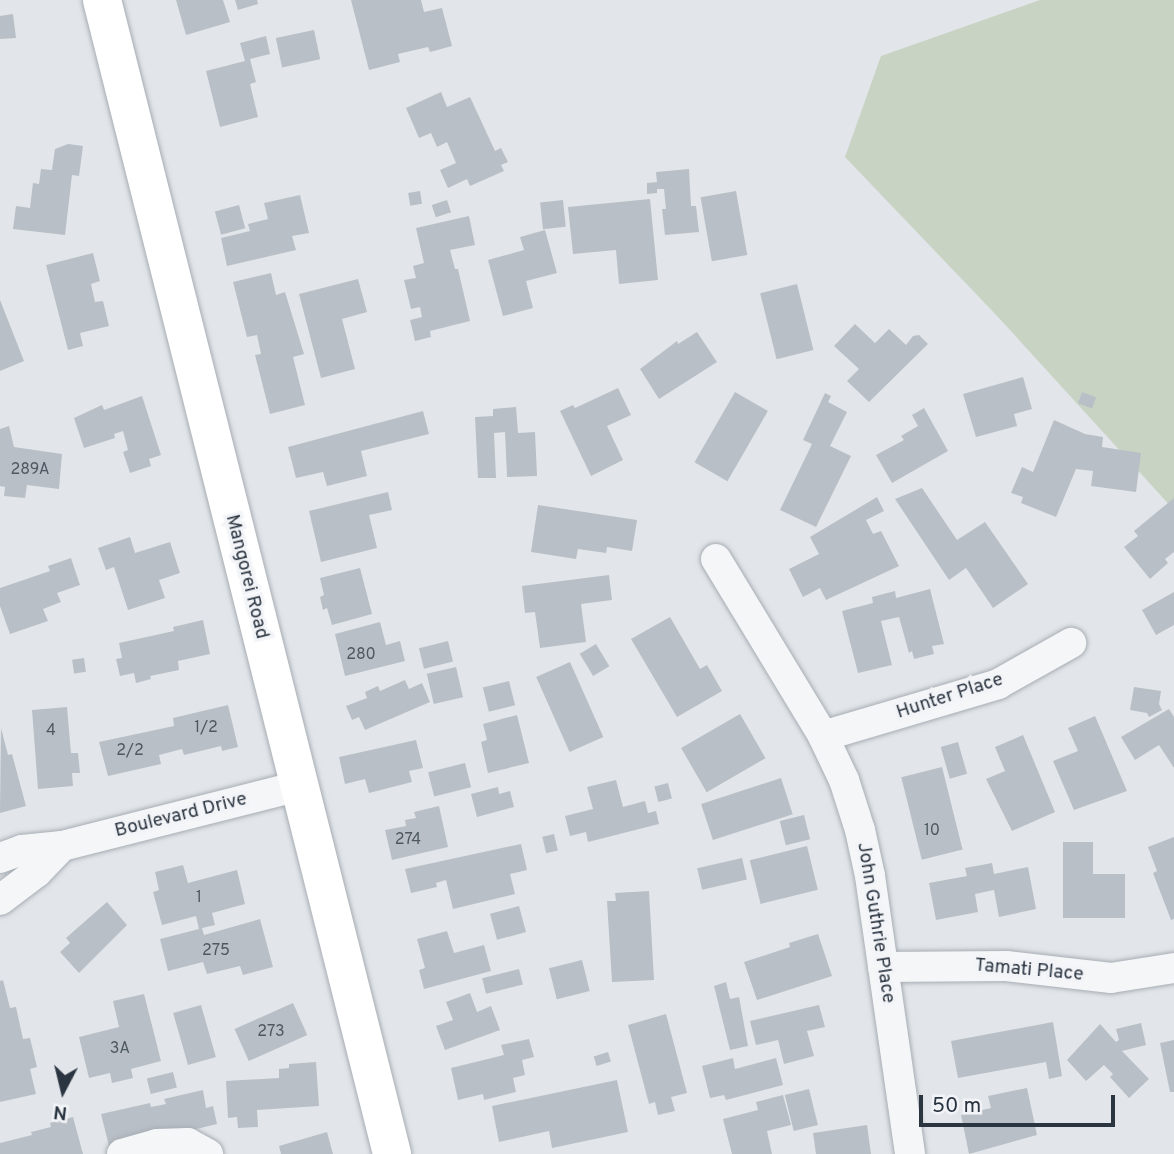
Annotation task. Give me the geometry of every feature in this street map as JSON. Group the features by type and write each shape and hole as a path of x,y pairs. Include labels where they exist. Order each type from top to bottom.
{"street":[{"name":"Mangorei Road","path":"102,0 392,1154"},
{"name":"John Guthrie Place","path":"716,559 823,736 844,780 860,830 910,1154"},
{"name":"Hunter Place","path":"823,736 998,684 1072,643"},
{"name":"Boulevard Drive","path":"0,858 22,850 62,846 299,786"},
{"path":"0,900 37,872 62,846"},
{"name":"Tamati Place","path":"883,967 1006,967 1111,978 1174,968"},
{"path":"122,1154 157,1144 188,1143 208,1154"}],"green space":[{"path":"1040,0 1174,0 1174,510 999,318 845,157 881,56"}],"building":[{"path":"176,0 223,0 230,22 186,35"},
{"path":"235,0 257,0 258,4 238,10"},
{"path":"351,0 421,0 424,12 442,8 452,46 430,52 428,47 398,54 400,62 369,70"},
{"path":"13,14 16,38 0,39 0,16"},
{"path":"314,30 320,59 282,67 276,38"},
{"path":"266,36 270,54 250,59 256,82 250,84 258,117 220,127 206,71 245,61 240,43"},
{"path":"441,92 447,107 470,97 495,151 501,148 508,162 501,165 504,171 470,186 467,179 448,188 440,170 456,163 447,142 437,147 431,133 419,138 406,108"},
{"path":"68,144 83,146 79,176 72,175 65,235 13,229 16,206 30,208 33,183 39,184 41,169 52,170 55,149"},
{"path":"689,169 691,206 696,206 699,232 665,235 662,209 666,209 664,189 647,194 647,183 657,182 656,172"},
{"path":"420,191 422,204 410,206 408,193"},
{"path":"736,191 747,255 712,261 701,197"},
{"path":"300,195 309,233 292,236 296,250 227,266 221,238 250,231 248,224 268,219 264,203"},
{"path":"650,199 658,280 619,284 616,250 573,254 568,207"},
{"path":"447,200 451,212 436,217 432,205"},
{"path":"563,200 566,227 543,229 540,202"},
{"path":"239,205 245,228 221,235 215,211"},
{"path":"469,216 475,245 450,250 455,269 458,269 470,321 430,331 431,337 415,341 410,320 422,317 420,307 411,309 404,280 416,278 413,266 424,263 416,228"},
{"path":"545,230 557,273 526,281 533,308 503,316 488,260 524,250 520,237"},
{"path":"93,253 100,281 91,284 95,302 103,301 109,326 80,333 83,346 68,350 46,265"},
{"path":"271,273 276,295 285,292 304,354 293,357 305,405 270,414 255,355 261,354 257,335 247,337 233,282"},
{"path":"358,279 367,312 342,319 355,369 321,378 299,294"},
{"path":"797,284 813,350 777,359 760,293"},
{"path":"0,300 24,361 0,371"},
{"path":"855,324 875,343 889,329 906,345 913,336 919,335 928,344 869,402 847,381 859,369 834,346"},
{"path":"697,332 717,362 659,399 640,369 677,341 678,344"},
{"path":"1023,377 1032,409 1014,414 1017,426 976,437 963,394"},
{"path":"618,388 631,415 607,426 623,460 591,476 560,411 573,405 575,408"},
{"path":"735,392 768,411 727,481 694,462"},
{"path":"1082,392 1096,397 1092,408 1078,403"},
{"path":"825,393 831,396 828,402 847,412 830,446 851,456 816,527 780,510 812,444 803,440"},
{"path":"142,396 161,455 149,459 151,466 130,473 123,452 128,450 123,431 114,434 115,438 84,448 74,418 102,405 104,410"},
{"path":"516,407 518,433 535,432 537,476 507,477 505,432 494,433 496,478 478,478 475,417 493,416 493,409"},
{"path":"924,408 948,451 892,483 876,455 904,440 901,436 918,426 912,415"},
{"path":"423,411 429,434 361,451 367,476 327,486 323,472 296,478 288,447"},
{"path":"1054,420 1085,434 1103,437 1102,447 1141,453 1136,492 1091,486 1093,471 1076,469 1056,517 1021,503 1023,497 1011,493 1022,467 1033,472"},
{"path":"9,426 14,447 62,454 59,489 27,485 25,498 4,496 5,487 0,486 0,429"},
{"path":"922,488 957,540 985,522 1028,584 993,608 966,568 949,580 895,499"},
{"path":"388,492 392,510 369,515 377,548 321,562 309,511"},
{"path":"877,497 884,511 866,520 873,534 881,531 899,566 826,600 820,588 803,597 789,569 819,554 810,537"},
{"path":"1174,498 1174,552 1165,559 1168,563 1150,579 1124,547 1138,536 1134,531"},
{"path":"538,505 637,520 632,551 607,547 606,553 578,549 576,559 531,552"},
{"path":"130,537 135,553 170,542 180,573 159,580 165,598 128,610 114,567 106,570 98,548"},
{"path":"71,558 80,585 57,593 61,602 43,609 48,621 10,634 0,606 0,588 50,571 48,566"},
{"path":"360,568 372,614 332,625 327,608 323,610 320,597 324,595 320,578"},
{"path":"609,575 612,600 581,604 586,642 540,648 535,612 525,613 522,586"},
{"path":"930,589 944,644 932,646 934,654 914,659 912,651 909,653 899,617 881,621 892,665 858,673 842,611 873,603 872,597 895,591 896,598"},
{"path":"1174,592 1174,625 1156,635 1142,610"},
{"path":"670,617 700,669 707,665 722,691 677,717 631,639"},
{"path":"203,620 210,654 178,661 179,670 150,676 151,679 136,683 134,673 120,676 116,659 122,658 119,643 174,631 173,627"},
{"path":"380,622 386,645 400,641 405,661 345,676 335,634"},
{"path":"448,641 453,661 424,669 419,648"},
{"path":"596,644 609,666 593,676 580,654"},
{"path":"84,658 86,672 74,674 72,660"},
{"path":"570,662 603,737 570,752 536,677"},
{"path":"456,667 463,697 434,704 427,674"},
{"path":"405,680 409,689 422,683 430,702 365,730 359,717 352,720 346,706 367,698 365,692 378,686 380,691"},
{"path":"509,681 515,705 489,712 483,688"},
{"path":"1134,687 1161,691 1159,704 1162,710 1149,717 1147,713 1130,710"},
{"path":"228,705 238,747 222,751 221,746 184,755 182,749 159,755 161,764 108,776 99,742 174,726 173,718"},
{"path":"67,707 71,753 78,753 80,773 72,773 73,786 38,789 32,710"},
{"path":"1169,709 1174,717 1174,768 1159,745 1135,760 1121,737"},
{"path":"740,714 766,758 707,792 681,748"},
{"path":"517,715 529,763 488,773 481,742 487,740 483,724"},
{"path":"1095,716 1127,791 1074,810 1053,761 1078,751 1068,728"},
{"path":"1,728 8,755 12,754 26,806 0,813"},
{"path":"1023,735 1055,812 1012,831 986,779 1005,771 995,747"},
{"path":"416,740 423,768 409,771 412,782 369,793 365,779 345,784 339,757"},
{"path":"958,742 967,774 950,779 941,747"},
{"path":"465,763 471,787 434,796 428,772"},
{"path":"942,767 963,849 922,860 901,777"},
{"path":"781,778 793,814 713,840 701,804"},
{"path":"616,780 623,807 645,801 648,813 656,811 659,824 588,842 586,832 570,836 565,816 593,809 587,787"},
{"path":"668,783 672,799 658,802 654,786"},
{"path":"498,787 499,794 510,791 514,807 477,817 471,794"},
{"path":"439,806 448,847 392,860 385,830 406,826 405,820 416,818 414,812"},
{"path":"804,815 810,839 786,845 780,821"},
{"path":"554,834 558,851 546,853 542,837"},
{"path":"1174,837 1174,919 1171,920 1153,873 1157,871 1148,847"},
{"path":"1063,842 1093,842 1093,874 1125,874 1125,918 1063,918"},
{"path":"521,844 527,870 510,874 515,894 453,909 446,880 436,883 437,887 411,893 405,869"},
{"path":"807,846 818,890 761,904 750,860"},
{"path":"742,858 747,879 702,890 697,868"},
{"path":"992,863 994,874 1028,867 1036,909 999,917 994,890 975,894 978,912 936,920 929,883 967,876 965,868"},
{"path":"183,865 188,883 237,870 245,904 212,913 215,925 202,928 204,935 260,919 273,967 243,975 240,966 207,974 203,962 168,971 160,939 199,929 196,916 162,925 153,892 159,890 155,872"},
{"path":"649,891 654,980 612,982 607,901 616,901 615,893"},
{"path":"107,902 127,925 79,973 60,952 70,943 66,938"},
{"path":"519,906 526,932 497,940 490,914"},
{"path":"447,931 454,953 484,945 491,971 424,989 419,970 425,968 417,939"},
{"path":"818,934 832,976 757,1000 744,962 790,947 789,943"},
{"path":"582,960 590,991 557,999 549,968"},
{"path":"519,969 523,985 486,994 482,978"},
{"path":"3,980 10,1008 16,1007 23,1039 30,1038 37,1067 30,1069 36,1094 0,1102 0,981"},
{"path":"726,982 730,999 739,997 748,1046 730,1050 714,986"},
{"path":"470,993 477,1012 491,1006 500,1030 445,1050 436,1026 453,1020 446,1002"},
{"path":"144,994 161,1061 131,1069 133,1078 112,1083 110,1073 89,1078 79,1037 119,1027 113,1001"},
{"path":"293,1003 307,1035 249,1061 235,1029"},
{"path":"201,1005 216,1057 188,1065 173,1013"},
{"path":"819,1005 825,1027 807,1031 814,1056 784,1064 778,1040 756,1045 750,1021"},
{"path":"666,1014 687,1093 671,1097 675,1111 658,1115 655,1102 649,1104 628,1025"},
{"path":"1053,1022 1062,1076 1049,1079 1046,1062 958,1078 951,1041"},
{"path":"1141,1023 1146,1045 1122,1051 1149,1079 1129,1098 1110,1077 1113,1074 1104,1065 1086,1081 1067,1060 1100,1024 1116,1042 1119,1040 1116,1029"},
{"path":"529,1039 534,1057 522,1060 525,1075 513,1078 516,1092 484,1100 483,1094 458,1100 451,1068 504,1055 501,1045"},
{"path":"1174,1040 1174,1092 1170,1092 1160,1043"},
{"path":"608,1052 611,1062 597,1066 594,1056"},
{"path":"733,1058 735,1069 776,1058 783,1085 726,1100 724,1095 710,1098 702,1066"},
{"path":"316,1062 319,1106 257,1110 258,1127 238,1128 237,1117 228,1118 226,1081 279,1078 279,1069 289,1068 289,1064"},
{"path":"173,1072 177,1088 151,1094 147,1079"},
{"path":"617,1080 628,1132 552,1148 549,1131 499,1142 492,1106"},
{"path":"1027,1088 1037,1135 969,1154 961,1115 991,1108 988,1096"},
{"path":"809,1089 818,1125 794,1131 785,1095"},
{"path":"203,1090 206,1108 213,1106 217,1124 110,1150 101,1114 150,1103 151,1107 166,1104 164,1099"},
{"path":"783,1095 791,1125 767,1131 772,1154 732,1154 723,1119 758,1110 756,1102"},
{"path":"73,1117 83,1154 0,1154 0,1143 32,1135 31,1132 51,1127 50,1123"},
{"path":"867,1125 871,1154 816,1154 813,1133"},
{"path":"327,1132 333,1154 281,1154 279,1146"}]}
